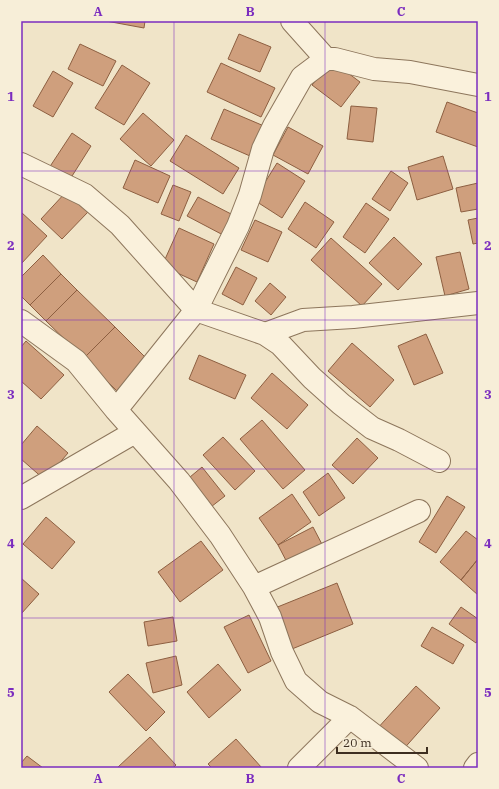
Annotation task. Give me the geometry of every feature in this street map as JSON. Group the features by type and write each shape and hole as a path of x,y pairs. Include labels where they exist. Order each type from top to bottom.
{"street":[{"path":"292,21 326,59"},
{"path":"116,410 196,310 238,226 250,195 263,149 274,126 302,77 326,59 335,59 374,69 410,72 478,86"},
{"path":"21,164 86,195 120,225 196,310 265,334 280,344 312,378 341,404 372,428 439,461"},
{"path":"265,334 303,320 353,317 478,303"},
{"path":"21,321 76,361 116,410 183,487 220,536 254,587 270,617 282,652 296,681 320,702 350,717 417,768"},
{"path":"21,498 135,432"},
{"path":"254,587 419,511"},
{"path":"299,768 350,717"},
{"path":"475,768 478,764"}],"building":[{"path":"106,21 145,21 144,28"},
{"path":"239,34 271,47 260,72 228,59"},
{"path":"80,44 116,61 103,86 68,69"},
{"path":"332,61 360,82 341,107 312,85"},
{"path":"221,63 275,88 261,117 207,92"},
{"path":"122,65 150,83 124,125 95,108"},
{"path":"53,71 73,83 53,117 33,106"},
{"path":"447,102 478,113 478,147 436,132"},
{"path":"351,106 377,108 373,142 347,139"},
{"path":"224,109 264,126 250,156 211,139"},
{"path":"143,113 174,140 151,166 120,139"},
{"path":"288,127 323,146 308,174 273,155"},
{"path":"72,133 91,146 67,184 47,171"},
{"path":"186,135 239,168 223,194 170,161"},
{"path":"443,156 453,189 417,200 408,167"},
{"path":"135,160 170,176 158,203 123,188"},
{"path":"277,163 305,181 282,218 254,200"},
{"path":"391,171 408,183 390,211 372,199"},
{"path":"478,183 478,209 461,212 456,188"},
{"path":"173,185 191,192 179,221 161,214"},
{"path":"66,192 88,212 62,239 41,219"},
{"path":"198,197 235,216 225,236 187,216"},
{"path":"305,202 334,222 316,248 288,229"},
{"path":"366,203 389,219 365,253 343,237"},
{"path":"21,212 47,236 21,264"},
{"path":"478,218 478,243 473,244 468,220"},
{"path":"255,220 282,232 268,262 241,250"},
{"path":"179,228 214,244 197,282 162,266"},
{"path":"394,237 422,264 398,290 369,263"},
{"path":"331,238 382,284 362,306 311,260"},
{"path":"460,252 469,289 445,296 436,257"},
{"path":"43,255 61,274 30,305 21,296 21,277"},
{"path":"236,267 257,278 243,305 222,294"},
{"path":"61,274 77,290 46,321 30,305"},
{"path":"270,283 286,297 271,315 255,301"},
{"path":"77,290 115,327 84,358 46,321"},
{"path":"115,327 152,364 121,395 84,358"},
{"path":"426,334 443,373 414,385 398,346"},
{"path":"26,341 64,375 41,399 21,381 21,347"},
{"path":"352,343 394,380 370,407 328,371"},
{"path":"199,355 246,375 235,399 189,379"},
{"path":"272,373 308,405 287,429 251,398"},
{"path":"262,420 305,470 283,489 240,439"},
{"path":"37,426 68,453 45,480 21,459 21,445"},
{"path":"223,437 255,471 235,490 203,455"},
{"path":"357,438 378,458 353,484 332,465"},
{"path":"202,467 225,496 207,510 184,482"},
{"path":"328,473 345,498 319,516 303,492"},
{"path":"292,494 311,522 278,545 259,518"},
{"path":"447,496 465,507 436,553 419,542"},
{"path":"46,517 75,542 52,569 23,544"},
{"path":"313,527 326,552 291,570 278,545"},
{"path":"466,531 478,540 478,559 461,580 440,562"},
{"path":"201,541 223,570 180,602 158,572"},
{"path":"478,559 478,595 461,580"},
{"path":"21,578 39,594 21,614"},
{"path":"337,583 353,624 292,649 275,608"},
{"path":"461,607 478,619 478,640 476,643 449,624"},
{"path":"249,615 271,661 248,673 224,627"},
{"path":"173,617 177,641 148,646 144,622"},
{"path":"432,627 464,645 453,664 421,646"},
{"path":"176,656 182,685 153,693 146,663"},
{"path":"218,664 241,690 209,718 187,692"},
{"path":"128,674 165,712 146,731 109,692"},
{"path":"416,686 440,708 401,752 376,730"},
{"path":"150,737 176,765 173,768 117,768"},
{"path":"236,739 262,768 212,768 208,764"},
{"path":"27,756 43,768 21,768 21,763"}]}
